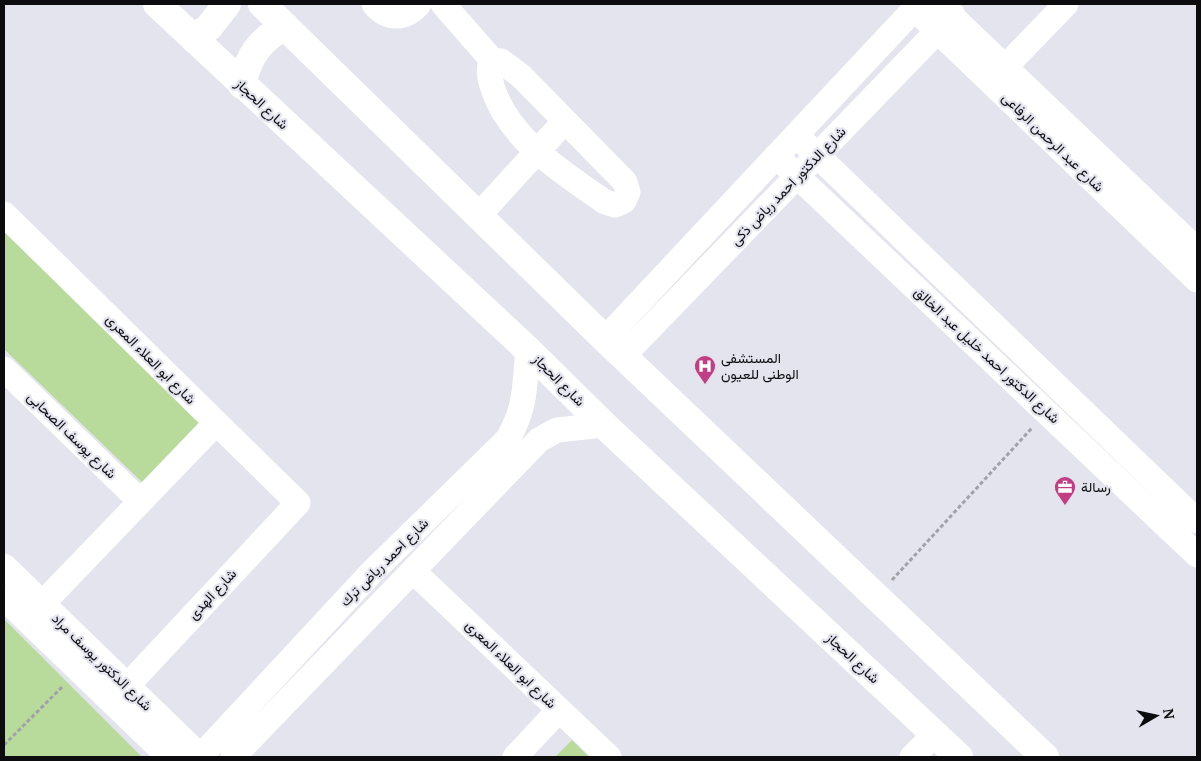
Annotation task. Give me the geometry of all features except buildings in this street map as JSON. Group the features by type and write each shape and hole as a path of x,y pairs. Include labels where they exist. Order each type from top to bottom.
{"main road":[{"name":"شارع الحجاز","path":"157,4 528,350 604,424 959,757"},
{"path":"194,38 209,27 227,4"},
{"path":"262,4 614,347 1045,757"},
{"path":"242,85 246,66 255,49 269,36 285,26"}],"street":[{"path":"374,4 387,14 400,16 412,12 419,4"},
{"path":"443,4 492,60 501,62 521,76 625,182 628,192 624,201 615,205 605,202 538,151 511,124 502,112 490,77 489,64 492,60"},
{"path":"1006,66 1066,4"},
{"name":"شارع عبد الرحمن الرفاعى","path":"914,5 943,17 1006,66 1197,250"},
{"name":"شارع الدكتور احمد رياض ذكى","path":"614,347 776,156 914,5"},
{"name":"شارع عبد الرحمن الرفاعى","path":"943,17 1197,280"},
{"name":"شارع الدكتور احمد رياض ذكى","path":"614,347 798,176 943,17"},
{"path":"479,215 565,121"},
{"name":"شارع الدكتور احمد خليل عبد الخالق","path":"796,135 1197,520"},
{"name":"شارع الدكتور احمد خليل عبد الخالق","path":"776,156 1197,555"},
{"name":"شارع ابو العلاء المعرى","path":"4,214 298,503"},
{"name":"شارع احمد رياض ترك","path":"201,757 371,573 507,440 518,421 525,400 528,350"},
{"name":"شارع يوسف الصحابى","path":"4,369 140,501"},
{"path":"42,604 216,423"},
{"name":"شارع احمد رياض ترك","path":"233,757 539,440 558,430 604,424"},
{"name":"شارع الهدى","path":"127,686 298,503"},
{"name":"شارع الدكتور يوسف مراد","path":"4,566 201,757"},
{"name":"شارع ابو العلاء المعرى","path":"413,571 609,757"},
{"name":"شارع الدكتور يوسف مراد","path":"4,598 169,757"},
{"path":"515,757 559,710"},
{"path":"912,757 934,734"}],"path":[{"path":"876,597 1047,412"},
{"path":"4,745 79,670"}],"green space":[{"path":"4,232 204,424 146,486 4,349"},
{"path":"4,619 142,757 4,757"},
{"path":"572,740 589,757 555,757"}],"place":[{"name":"المستشفى الوطنى للعيون","path":"705,385"},
{"name":"رسالة","path":"1065,506"}]}
